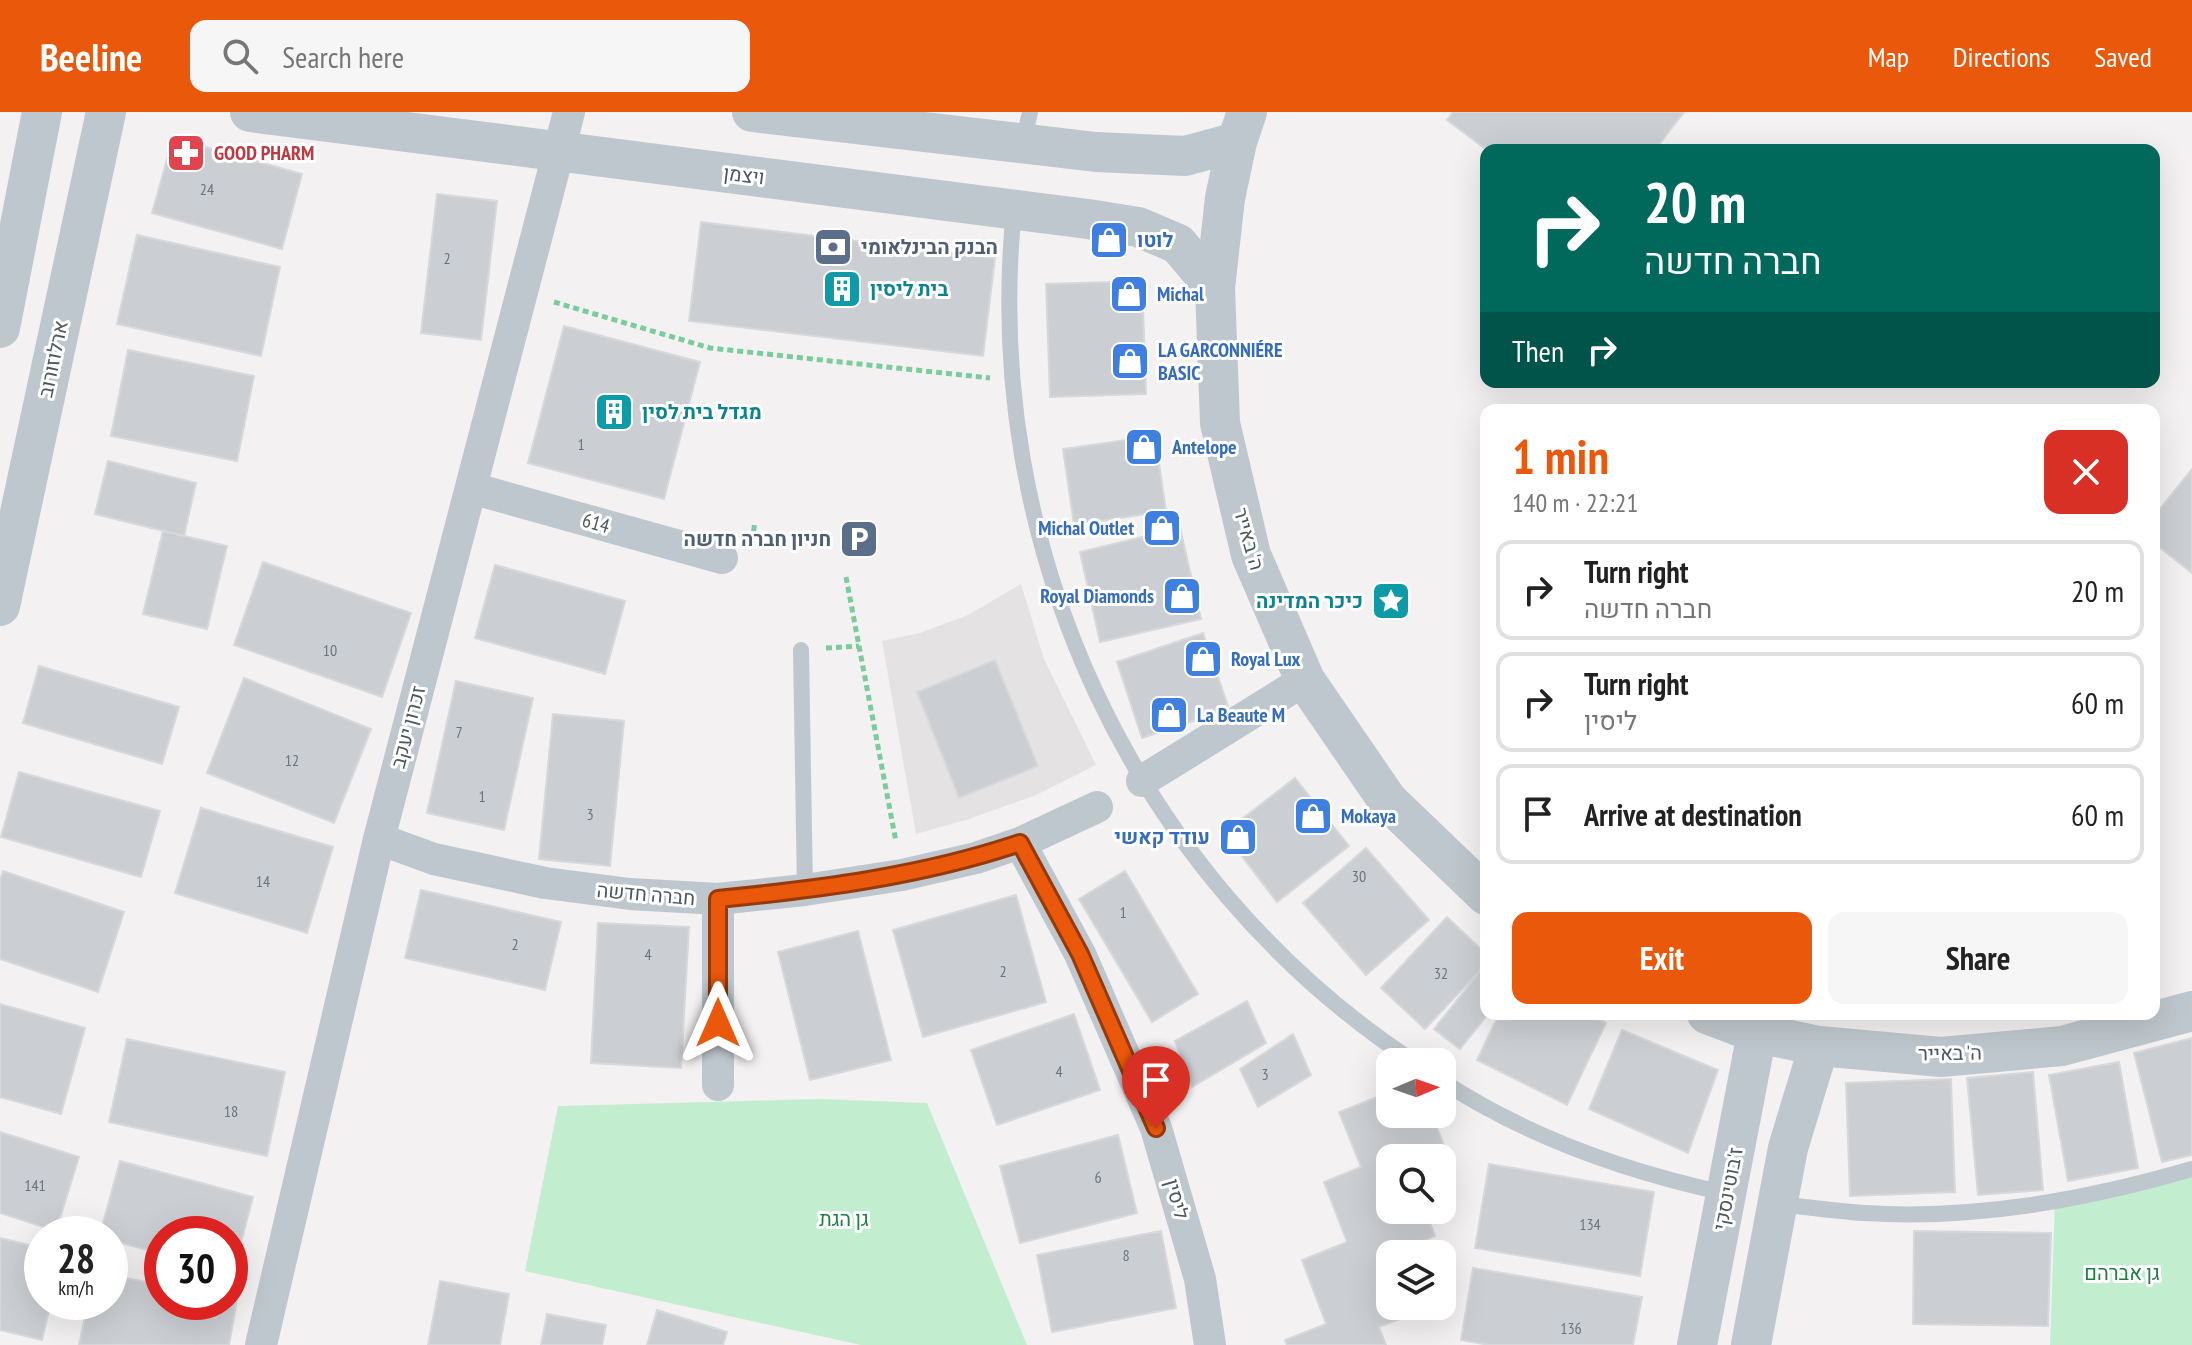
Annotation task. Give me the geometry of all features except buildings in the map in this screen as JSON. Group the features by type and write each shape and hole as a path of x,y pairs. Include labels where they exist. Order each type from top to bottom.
{"street":[{"path":"0,328 42,112"},
{"name":"ארלוזורוב","path":"0,606 106,112"},
{"name":"ויצמן","path":"250,112 1138,227 1178,244 1215,288"},
{"name":"זכרון יעקב","path":"261,1345 379,839 569,112"},
{"path":"752,112 1027,128 1096,152 1185,156 1242,127"},
{"name":"ה' באייר","path":"1242,127 1225,198 1215,288 1220,423 1251,555 1305,680 1388,801 1480,889"},
{"name":"614","path":"471,488 722,558"},
{"path":"1142,781 1305,680"},
{"name":"חברה חדשה","path":"379,839 434,859 545,883 630,894 718,899 902,875 976,858 1020,843 1097,807"},
{"name":"ליסין","path":"1020,843 1080,954 1156,1128 1200,1279 1210,1345"},
{"path":"718,899 718,1085"},
{"name":"ה' באייר","path":"2160,1020 2192,1011"},
{"name":"ה' באייר","path":"1723,1020 1757,1033 1819,1046 1941,1057 2062,1046 2159,1020"},
{"name":"ז'בוטינסקי","path":"1697,1345 1757,1033"},
{"path":"1751,1345 1788,1148 1819,1046"}],"lane":[{"path":"1014,210 1010,243 1009,336 1017,430 1035,522 1061,612 1098,699 1142,781 1191,853 1247,921 1310,983 1392,1048"},
{"path":"801,650 805,890"},
{"path":"1456,1089 1527,1128 1608,1161 1727,1194"},
{"path":"1778,1204 1864,1213 1966,1212 2053,1203 2124,1189 2192,1169"}],"path":[{"path":"522,293 710,348 990,380 991,365"},
{"path":"846,577 902,875"}],"shaded area":[{"path":"1021,584 1044,659 1096,765 1036,795 916,834 882,641 920,633 968,615"}],"green space":[{"name":"גן הגת","path":"820,1099 927,1103 1027,1345 861,1345 525,1271 558,1106"},
{"name":"גן אברהם","path":"2192,1161 2192,1345 2050,1345 2055,1201"}],"place":[{"name":"GOOD PHARM","path":"186,153"},
{"name":"לוטו","path":"1109,240"},
{"name":"הבנק הבינלאומי","path":"833,247"},
{"name":"בית ליסין","path":"842,289"},
{"name":"Michal","path":"1129,294"},
{"name":"LA GARCONNIÉRE BASIC","path":"1130,361"},
{"name":"מגדל בית לסין","path":"614,412"},
{"name":"Antelope","path":"1144,447"},
{"name":"Michal Outlet","path":"1162,528"},
{"name":"חניון חברה חדשה","path":"859,539"},
{"name":"Royal Diamonds","path":"1182,596"},
{"name":"כיכר המדינה","path":"1391,601"},
{"name":"Royal Lux","path":"1203,659"},
{"name":"La Beaute M","path":"1169,715"},
{"name":"Mokaya","path":"1313,816"},
{"name":"עודד קאשי","path":"1238,837"}],"route":[{"path":"718,1023 718,899 902,875 976,858 1020,843 1080,954 1156,1128"}]}
